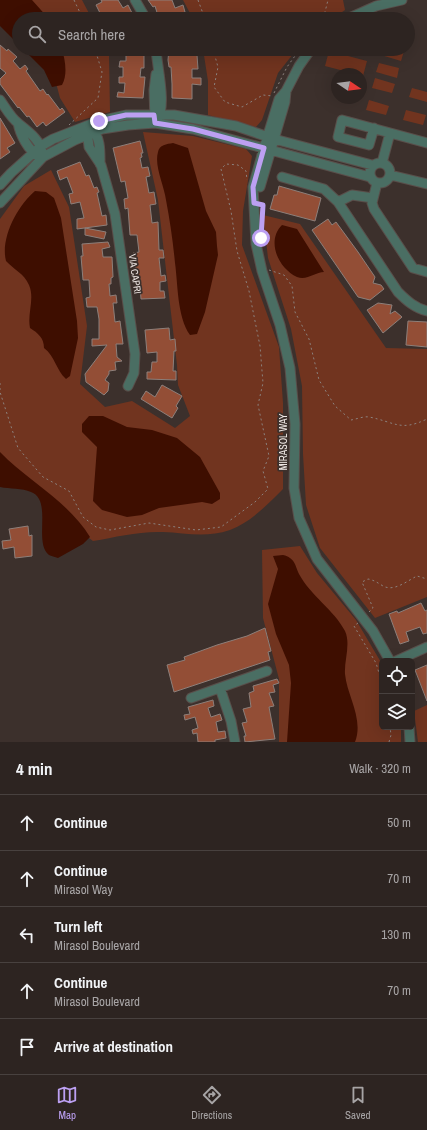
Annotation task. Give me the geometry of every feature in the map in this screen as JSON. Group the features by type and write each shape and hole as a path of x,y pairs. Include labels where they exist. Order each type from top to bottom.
{"street":[{"path":"136,0 142,12"},
{"path":"360,12 391,1 402,0"},
{"path":"157,56 161,90 157,118"},
{"name":"MIRASOL WAY","path":"307,56 299,66 286,91 279,99 271,138 253,187 258,258 280,325 291,374 295,424 294,488 299,518 317,559 363,618 388,658"},
{"path":"0,100 18,123 26,127 41,146 43,157"},
{"path":"0,203 43,157 75,140 121,126 174,115 236,126 271,138 372,166"},
{"path":"0,185 10,173 41,146 86,126 118,116 157,118 370,176 377,183"},
{"path":"18,123 19,132 34,153 43,157"},
{"path":"86,126 92,134"},
{"path":"374,128 427,143"},
{"path":"382,163 390,133"},
{"name":"VIA CAPRI","path":"92,134 99,143 101,165 115,214 134,354 134,373 128,386"},
{"path":"370,176 372,166 377,163 382,163 390,169 390,175 384,182 377,183"},
{"path":"390,175 427,184"},
{"path":"282,177 324,189 338,202 398,292 406,301 418,309 427,311"},
{"path":"377,183 374,198 374,209 413,268 427,272"},
{"path":"338,202 352,195 374,198"},
{"path":"403,658 427,647"},
{"path":"191,698 267,671"},
{"path":"220,688 231,721 235,742"},
{"path":"409,730 410,742"}],"path":[{"path":"74,0 80,12"},
{"path":"198,0 202,12"},
{"path":"325,12 328,0"},
{"path":"68,125 98,98 102,72 97,56"},
{"path":"215,56 218,68 214,86 225,102 242,107 263,95 272,96 287,67 295,56"},
{"path":"0,383 0,392 18,448 43,477 69,491 83,517 96,527 110,530 149,523 196,530 222,527 255,502 268,488 263,471 269,456 258,405 263,383 260,346 249,291 237,251 231,211 221,169 226,164 238,165 246,171 247,184"},
{"path":"254,201 263,205 262,218"},
{"path":"269,270 284,275 292,286 295,312 309,339 319,380 335,406 351,420 368,417 397,426 418,423 427,419"},
{"path":"379,673 376,663 354,626 373,608 362,582 368,579 374,580 385,587 395,588 417,576 427,579"},
{"path":"389,742 390,730"}],"shaded area":[{"path":"0,0 82,0 88,12 15,12"},
{"path":"0,0 32,0 43,12 12,12 12,38 0,26"},
{"path":"183,0 343,0 345,10 342,12 189,12"},
{"path":"30,56 64,56 65,76 62,85 52,87 44,70"},
{"path":"49,56 109,56 110,112 75,122 60,98"},
{"path":"204,56 291,56 278,73 262,120 256,127 208,115 208,81"},
{"path":"328,56 348,56 367,61 365,68 333,68 325,66"},
{"path":"384,56 402,56 401,61"},
{"path":"379,63 399,68 397,78 376,72"},
{"path":"375,78 395,84 392,93 372,88"},
{"path":"412,88 427,92 427,102 409,97"},
{"path":"369,100 389,106 386,115 366,110"},
{"path":"406,110 426,115 423,125 403,120"},
{"path":"143,132 193,136 246,149 252,156 243,211 242,245 279,347 283,403 283,489 252,517 238,527 230,530 213,534 145,532 93,541 73,526 0,459 0,219 24,186 51,170 69,207 87,326 80,384 105,407 132,401 175,428 190,416 178,385 158,200"},
{"path":"173,143 188,148 206,211 216,232 218,255 205,312 197,334 190,335 180,310 170,224 165,194 157,163 160,148 164,145"},
{"path":"35,191 46,192 54,198 61,218 77,321 78,338 70,376 66,379 51,355 44,348 43,341 40,336 30,328 29,317 31,290 27,281 6,261 5,252 8,232 22,205"},
{"path":"263,215 300,224 386,348 427,349 427,597 375,618 320,548 306,505 303,454 302,386 291,329 268,258"},
{"path":"282,225 297,229 324,272 301,278 290,273 284,267 276,254 275,246 277,231"},
{"path":"89,416 103,416 127,427 152,430 177,438 200,457 220,493 220,499 212,504 202,502 159,508 142,515 127,517 102,510 93,501 97,447 82,432 82,424"},
{"path":"0,452 11,463 59,502 81,524 90,537 83,544 58,558 49,555 45,549 43,541 41,504 37,497 31,492 20,489 0,487"},
{"path":"300,546 317,573 356,620 379,659 379,730 401,730 401,742 279,742 279,679 263,618 262,550"},
{"path":"283,555 292,560 304,582 335,616 347,636 345,674 358,725 355,742 287,742 291,683 289,665 276,634 268,604 278,569 273,556"},
{"path":"427,705 427,742 418,742 415,711"}],"building":[{"path":"101,0 118,0 123,8 128,5 132,12 100,12 96,5 102,2"},
{"path":"148,0 172,0 175,8 183,5 185,12 157,12 155,6 153,7"},
{"path":"0,45 7,51 8,49 12,53 12,56 17,57 13,61 20,69 25,65 28,69 26,71 40,91 43,89 60,110 62,108 65,112 46,126 43,122 37,127 29,116 27,117 19,107 18,108 0,84 0,79 6,73 0,68"},
{"path":"126,56 144,56 144,68 141,68 140,77 145,77 143,98 117,97 118,92 124,93 125,83 119,83 119,77 123,77 123,67 119,67 120,61 126,61"},
{"path":"168,56 197,56 198,69 192,69 192,78 201,78 201,85 192,84 192,99 172,98 171,67 169,67"},
{"path":"0,118 15,143 7,148 10,152 0,159"},
{"path":"140,141 143,153 141,153 142,157 140,158 142,168 148,167 150,176 146,177 149,193 154,192 156,204 150,205 152,223 158,222 159,250 163,250 164,258 159,258 161,276 165,275 166,281 160,282 160,291 164,291 165,298 141,299 140,286 138,286 133,253 139,252 137,235 130,235 128,208 125,209 124,199 128,198 125,181 121,182 113,148"},
{"path":"80,162 86,176 89,175 94,188 97,187 102,216 106,215 107,225 77,229 77,219 84,218 80,202 71,204 69,194 73,193 67,177 60,180 57,171"},
{"path":"279,186 321,198 315,221 270,209 274,195 277,195"},
{"path":"328,219 332,225 336,222 358,252 375,277 373,283 381,285 384,289 370,300 358,297 312,230"},
{"path":"85,228 106,232 104,239 85,235"},
{"path":"108,242 110,247 102,249 103,257 112,257 113,277 111,278 111,284 109,284 110,296 116,295 117,303 113,303 115,322 120,321 123,344 116,344 117,357 122,361 115,362 116,370 109,371 109,374 105,380 109,383 108,391 104,395 86,382 85,374 107,345 92,346 92,339 99,339 99,319 97,307 87,307 86,298 90,297 89,280 83,280 81,256 83,256 82,244"},
{"path":"378,303 392,305 390,314 395,311 402,317 383,333 367,310"},
{"path":"408,321 427,322 427,347 406,345"},
{"path":"169,328 170,340 175,339 176,351 174,351 173,371 176,371 176,380 147,379 147,372 151,372 152,362 157,362 157,352 147,353 145,330"},
{"path":"162,385 182,396 176,406 178,408 172,418 141,399 146,391 155,397"},
{"path":"28,526 29,536 32,535 32,556 15,558 14,547 3,549 2,541 11,540 9,529"},
{"path":"421,603 425,611 427,610 427,633 423,634 420,627 406,632 409,641 400,644 389,614 397,611 398,613"},
{"path":"265,628 271,651 268,652 270,660 174,692 167,665 185,660 184,657 247,636"},
{"path":"427,665 427,701 415,670"},
{"path":"277,679 279,683 273,685 275,692 269,693 274,706 269,707 275,739 245,742 244,736 246,736 242,723 247,722 243,709 251,707 249,693 254,691 253,686"},
{"path":"213,700 214,706 208,708 211,717 220,714 222,720 216,722 218,732 225,731 226,738 215,740 215,742 198,742 197,733 193,734 192,730 198,728 195,717 185,720 184,715 190,714 188,707"}],"route":[{"path":"99,121 110,117 126,115 154,115 155,123 193,129 264,148 253,187 255,199 254,203 263,205 261,238"}]}
